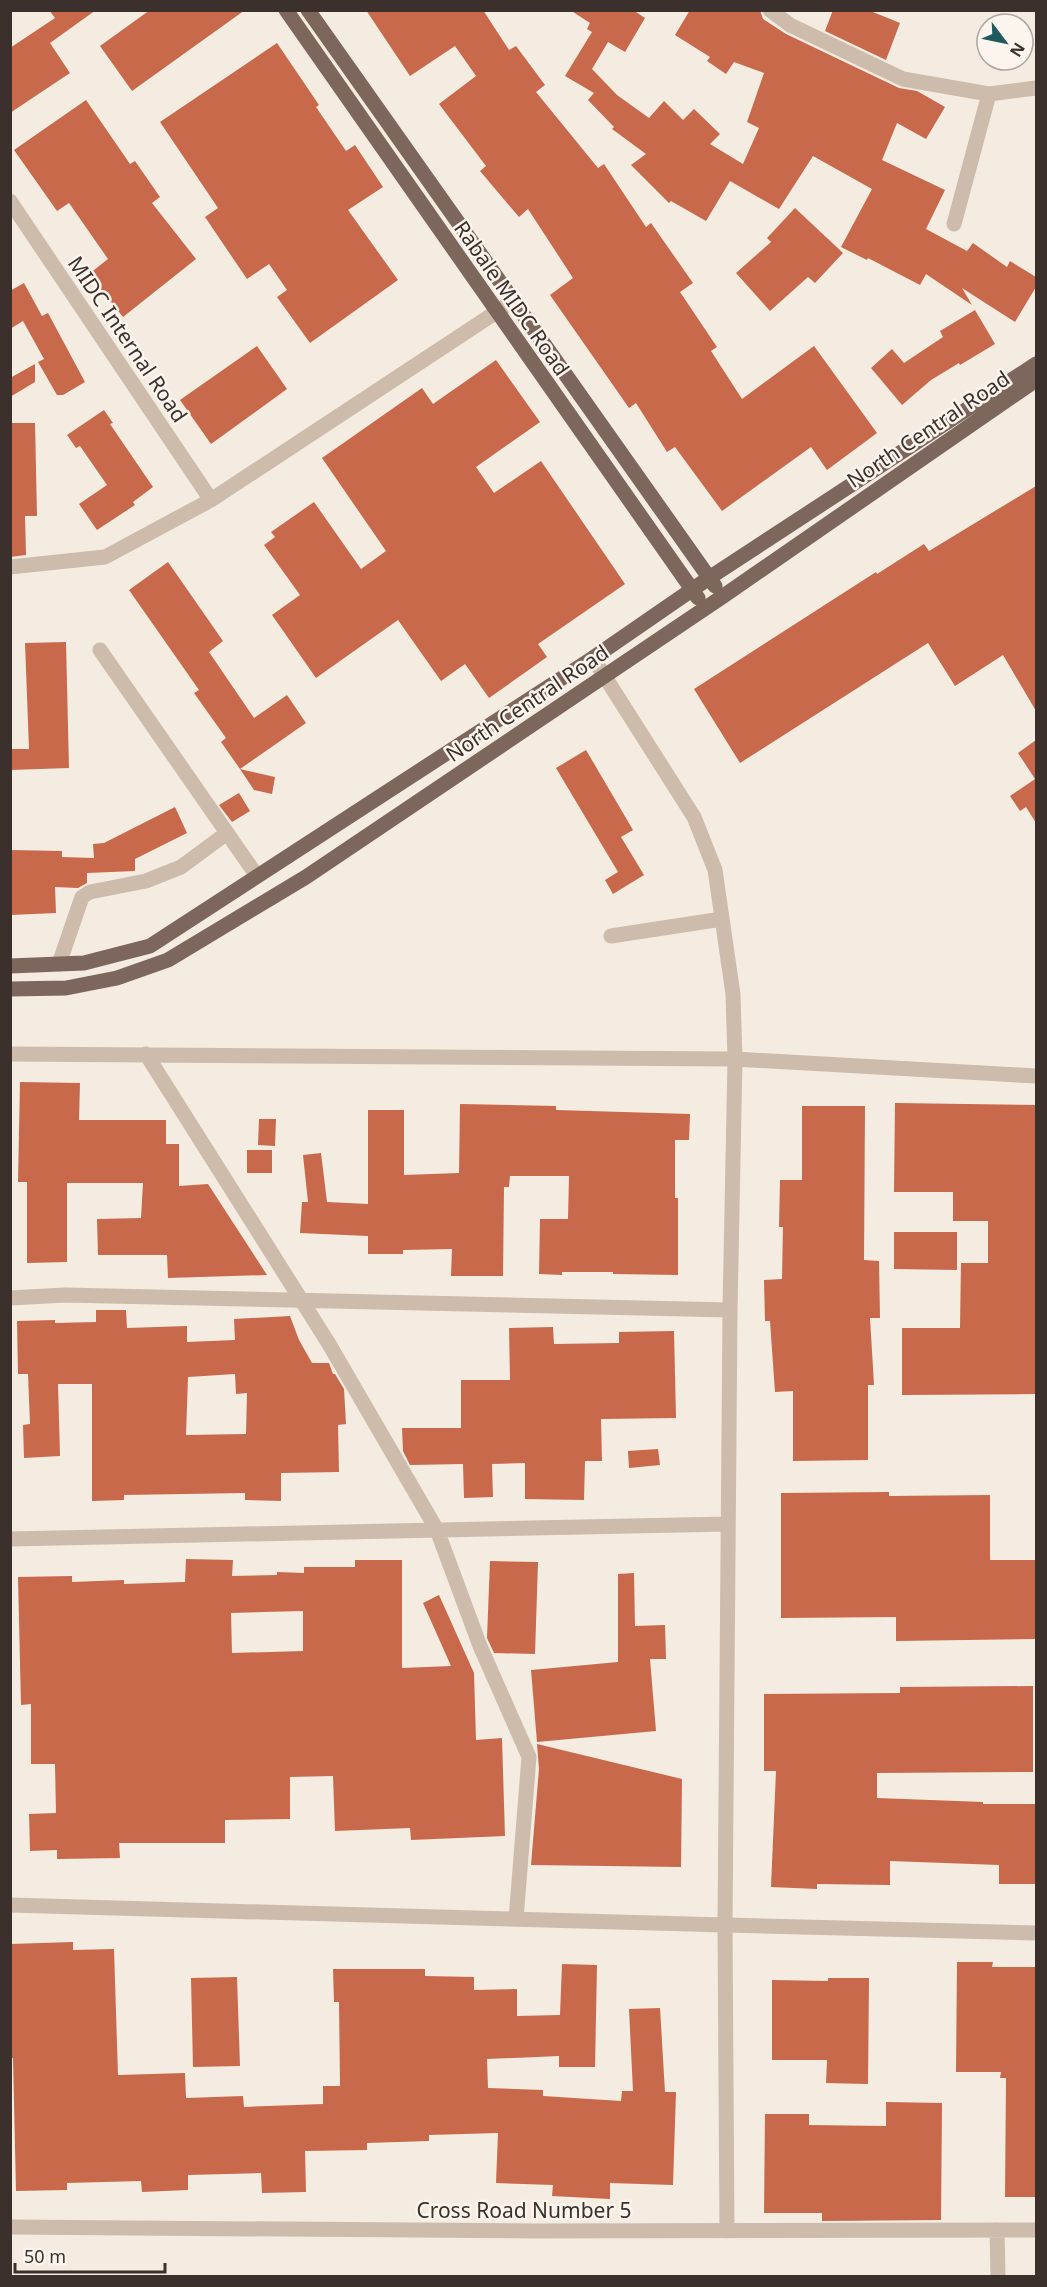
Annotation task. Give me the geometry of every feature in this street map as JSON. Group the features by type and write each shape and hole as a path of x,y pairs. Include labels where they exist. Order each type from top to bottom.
{"main road":[{"name":"Rabale MIDC Road","path":"286,10 706,608"},
{"name":"Rabale MIDC Road","path":"308,10 722,597"},
{"path":"331,76 347,66"},
{"name":"North Central Road","path":"10,966 84,963 150,946 592,658 709,578 1036,363"},
{"name":"North Central Road","path":"10,989 66,988 117,978 168,960 306,877 706,608 1036,380"}],"street":[{"path":"770,10 790,25 903,79 989,94 1036,88"},
{"path":"954,224 989,94"},
{"name":"MIDC Internal Road","path":"13,209 211,500"},
{"path":"10,567 105,557 211,500 513,301"},
{"path":"100,650 257,876"},
{"path":"592,658 694,817 715,870 733,994 735,1059 730,1310 725,1925 727,2231"},
{"path":"59,964 82,897 90,892 146,881 181,867 227,833"},
{"path":"611,936 722,919"},
{"path":"10,1054 735,1059 1036,1076"},
{"path":"146,1054 364,1402 437,1530 480,1646 529,1757 516,1919"},
{"path":"10,1298 65,1295 730,1310"},
{"path":"10,1539 728,1524"},
{"path":"10,1905 1036,1933"},
{"name":"Cross Road Number 5","path":"10,2227 727,2231 1036,2230"},
{"path":"997,2230 998,2277"}],"building":[{"path":"49,10 96,10 50,43 70,73 10,113 10,48 55,18"},
{"path":"150,10 245,10 132,91 100,46"},
{"path":"366,10 483,10 509,50 516,46 545,85 536,92 598,168 604,164 646,227 651,223 693,283 680,292 717,347 711,351 742,399 814,346 877,433 827,470 811,447 722,511 675,447 667,452 636,403 629,408 550,295 573,278 528,209 519,217 480,171 486,166 439,104 476,76 455,46 410,76"},
{"path":"570,10 633,10 645,18 625,52 608,42 592,69 617,95 649,118 664,101 683,120 694,109 720,134 710,144 743,164 759,128 747,122 764,73 734,62 726,74 707,61 710,57 675,35 690,10 760,10 763,19 786,34 899,88 917,91 945,107 926,139 897,123 882,160 945,190 926,229 967,251 973,243 1007,267 1010,261 1036,277 1036,287 1015,322 962,288 972,305 926,274 920,285 841,247 872,189 813,156 779,209 730,181 706,221 671,201 669,203 631,165 646,154 612,129 614,127 588,100 594,93 565,76 592,32 587,29 590,23"},
{"path":"833,10 868,10 900,23 886,60 825,31"},
{"path":"277,43 319,105 316,107 346,151 355,145 383,187 348,210 398,280 310,343 277,297 287,290 269,264 247,279 205,217 218,208 160,122"},
{"path":"86,100 130,164 135,161 160,197 152,203 196,259 123,317 89,274 108,259 69,203 57,211 14,150"},
{"path":"795,208 843,253 815,283 808,277 770,311 736,273 771,242 767,238"},
{"path":"24,283 42,316 48,313 85,382 63,395 57,395 38,362 44,359 23,321 10,329 10,291"},
{"path":"975,310 995,344 931,380 902,405 871,368 892,349 904,363 943,337 940,331"},
{"path":"257,346 287,389 211,444 180,400"},
{"path":"496,360 540,422 476,467 494,493 541,461 625,584 538,644 547,657 489,698 465,664 441,681 398,620 316,678 272,615 300,595 264,545 275,537 271,532 314,502 361,569 386,551 322,458 422,388 433,404"},
{"path":"35,364 35,382 10,397 10,378"},
{"path":"104,410 113,423 110,424 153,487 133,502 135,505 97,530 79,504 107,485 80,446 76,448 67,435"},
{"path":"10,423 35,423 37,516 25,516 26,555 10,557"},
{"path":"1036,486 1036,711 1003,655 955,686 928,643 740,763 694,689 876,572 877,574 924,544 929,551"},
{"path":"168,562 223,641 209,652 254,718 287,695 306,723 240,769 221,742 226,738 194,693 199,690 129,590"},
{"path":"66,642 69,768 10,770 10,749 29,749 25,643"},
{"path":"1036,740 1036,823 1026,807 1020,811 1010,796 1035,779 1018,753"},
{"path":"586,750 633,830 621,837 644,875 613,894 605,880 618,872 556,768"},
{"path":"240,769 275,777 272,794 254,790"},
{"path":"239,793 250,811 232,822 219,805"},
{"path":"175,807 187,833 135,859 135,871 87,873 87,883 78,888 55,887 56,913 10,915 10,850 62,851 62,857 94,858 93,844 104,843"},
{"path":"20,1082 80,1083 79,1120 166,1120 166,1144 179,1144 179,1186 208,1184 267,1275 168,1278 167,1255 98,1255 97,1219 141,1218 143,1183 67,1183 67,1262 27,1263 27,1182 18,1182"},
{"path":"895,1103 1036,1105 1036,1394 902,1395 902,1328 960,1328 961,1263 988,1263 988,1221 953,1221 953,1192 894,1192"},
{"path":"460,1104 556,1106 556,1110 690,1114 689,1140 675,1140 678,1275 613,1274 613,1272 539,1274 540,1219 568,1219 569,1176 510,1176 509,1187 504,1187 503,1276 451,1276 452,1249 403,1250 403,1254 368,1254 368,1236 300,1233 302,1202 308,1202 303,1155 321,1153 327,1202 368,1204 368,1110 404,1110 404,1175 459,1173"},
{"path":"802,1106 865,1106 864,1260 879,1261 880,1318 870,1318 874,1385 868,1385 868,1460 793,1461 793,1391 775,1392 770,1321 765,1321 764,1280 782,1279 783,1227 779,1227 780,1180 802,1180"},
{"path":"259,1119 276,1119 275,1146 258,1145"},
{"path":"247,1150 272,1150 272,1173 247,1173"},
{"path":"894,1232 957,1232 957,1270 894,1269"},
{"path":"96,1310 126,1310 127,1328 187,1326 187,1342 235,1340 234,1319 290,1316 299,1340 312,1363 329,1363 333,1374 344,1389 346,1424 338,1425 339,1472 281,1473 281,1501 245,1500 245,1493 124,1495 124,1500 92,1501 92,1384 58,1384 60,1456 24,1458 23,1425 30,1424 28,1374 18,1374 17,1321 96,1322","holes":["235,1374 236,1394 247,1393 246,1434 186,1435 188,1377"]},
{"path":"553,1327 554,1344 619,1343 619,1332 674,1331 676,1418 601,1419 602,1461 585,1461 584,1500 525,1499 525,1463 492,1464 493,1497 464,1498 463,1464 410,1465 403,1451 402,1428 461,1428 461,1380 510,1380 509,1328"},
{"path":"658,1449 660,1465 629,1468 628,1451"},
{"path":"889,1492 889,1496 990,1495 990,1560 1036,1560 1036,1639 896,1641 896,1617 781,1618 781,1493"},
{"path":"186,1559 233,1560 232,1576 277,1575 277,1572 304,1573 304,1567 355,1567 355,1560 402,1560 402,1668 451,1666 423,1603 439,1595 474,1673 476,1740 502,1738 505,1836 411,1840 410,1828 335,1831 333,1776 290,1777 290,1819 225,1820 225,1843 119,1843 120,1858 57,1859 57,1850 30,1851 29,1814 56,1813 55,1764 31,1764 31,1704 21,1705 18,1577 72,1576 72,1582 124,1580 124,1584 185,1582","holes":["303,1611 303,1651 232,1653 231,1613"]},
{"path":"490,1561 538,1562 535,1654 494,1653 487,1638"},
{"path":"634,1573 635,1626 665,1625 666,1659 650,1659 656,1731 537,1742 531,1670 618,1662 618,1574"},
{"path":"1033,1686 1033,1772 877,1773 877,1798 983,1802 983,1804 1036,1804 1036,1884 999,1884 999,1865 890,1861 890,1885 817,1884 817,1889 771,1887 776,1771 764,1771 764,1694 900,1693 900,1687"},
{"path":"537,1744 682,1779 681,1867 531,1865 539,1769"},
{"path":"73,1942 73,1950 114,1949 118,2075 185,2073 186,2098 243,2096 244,2107 323,2104 323,2086 340,2086 339,2002 334,2002 333,1969 425,1969 425,1976 474,1977 474,1990 517,1989 517,2016 560,2015 562,1964 597,1965 595,2067 559,2067 559,2056 487,2059 488,2088 543,2090 543,2096 621,2101 622,2091 633,2091 629,2009 660,2008 665,2092 676,2092 673,2185 610,2183 610,2199 552,2196 553,2185 496,2183 498,2133 429,2135 429,2141 367,2143 367,2150 305,2151 306,2192 262,2193 261,2173 188,2175 188,2190 142,2192 141,2181 67,2183 67,2190 16,2191 13,2058 10,2058 10,1944"},
{"path":"957,1962 993,1962 992,1967 1036,1967 1036,2197 1005,2197 1006,2078 1000,2078 1001,2072 956,2072"},
{"path":"237,1977 240,2066 193,2067 191,1978"},
{"path":"828,1978 869,1978 868,2084 826,2083 827,2060 772,2060 772,1980 828,1981"},
{"path":"886,2102 942,2103 941,2220 822,2221 822,2213 764,2213 765,2114 809,2114 809,2125 886,2126"}]}
